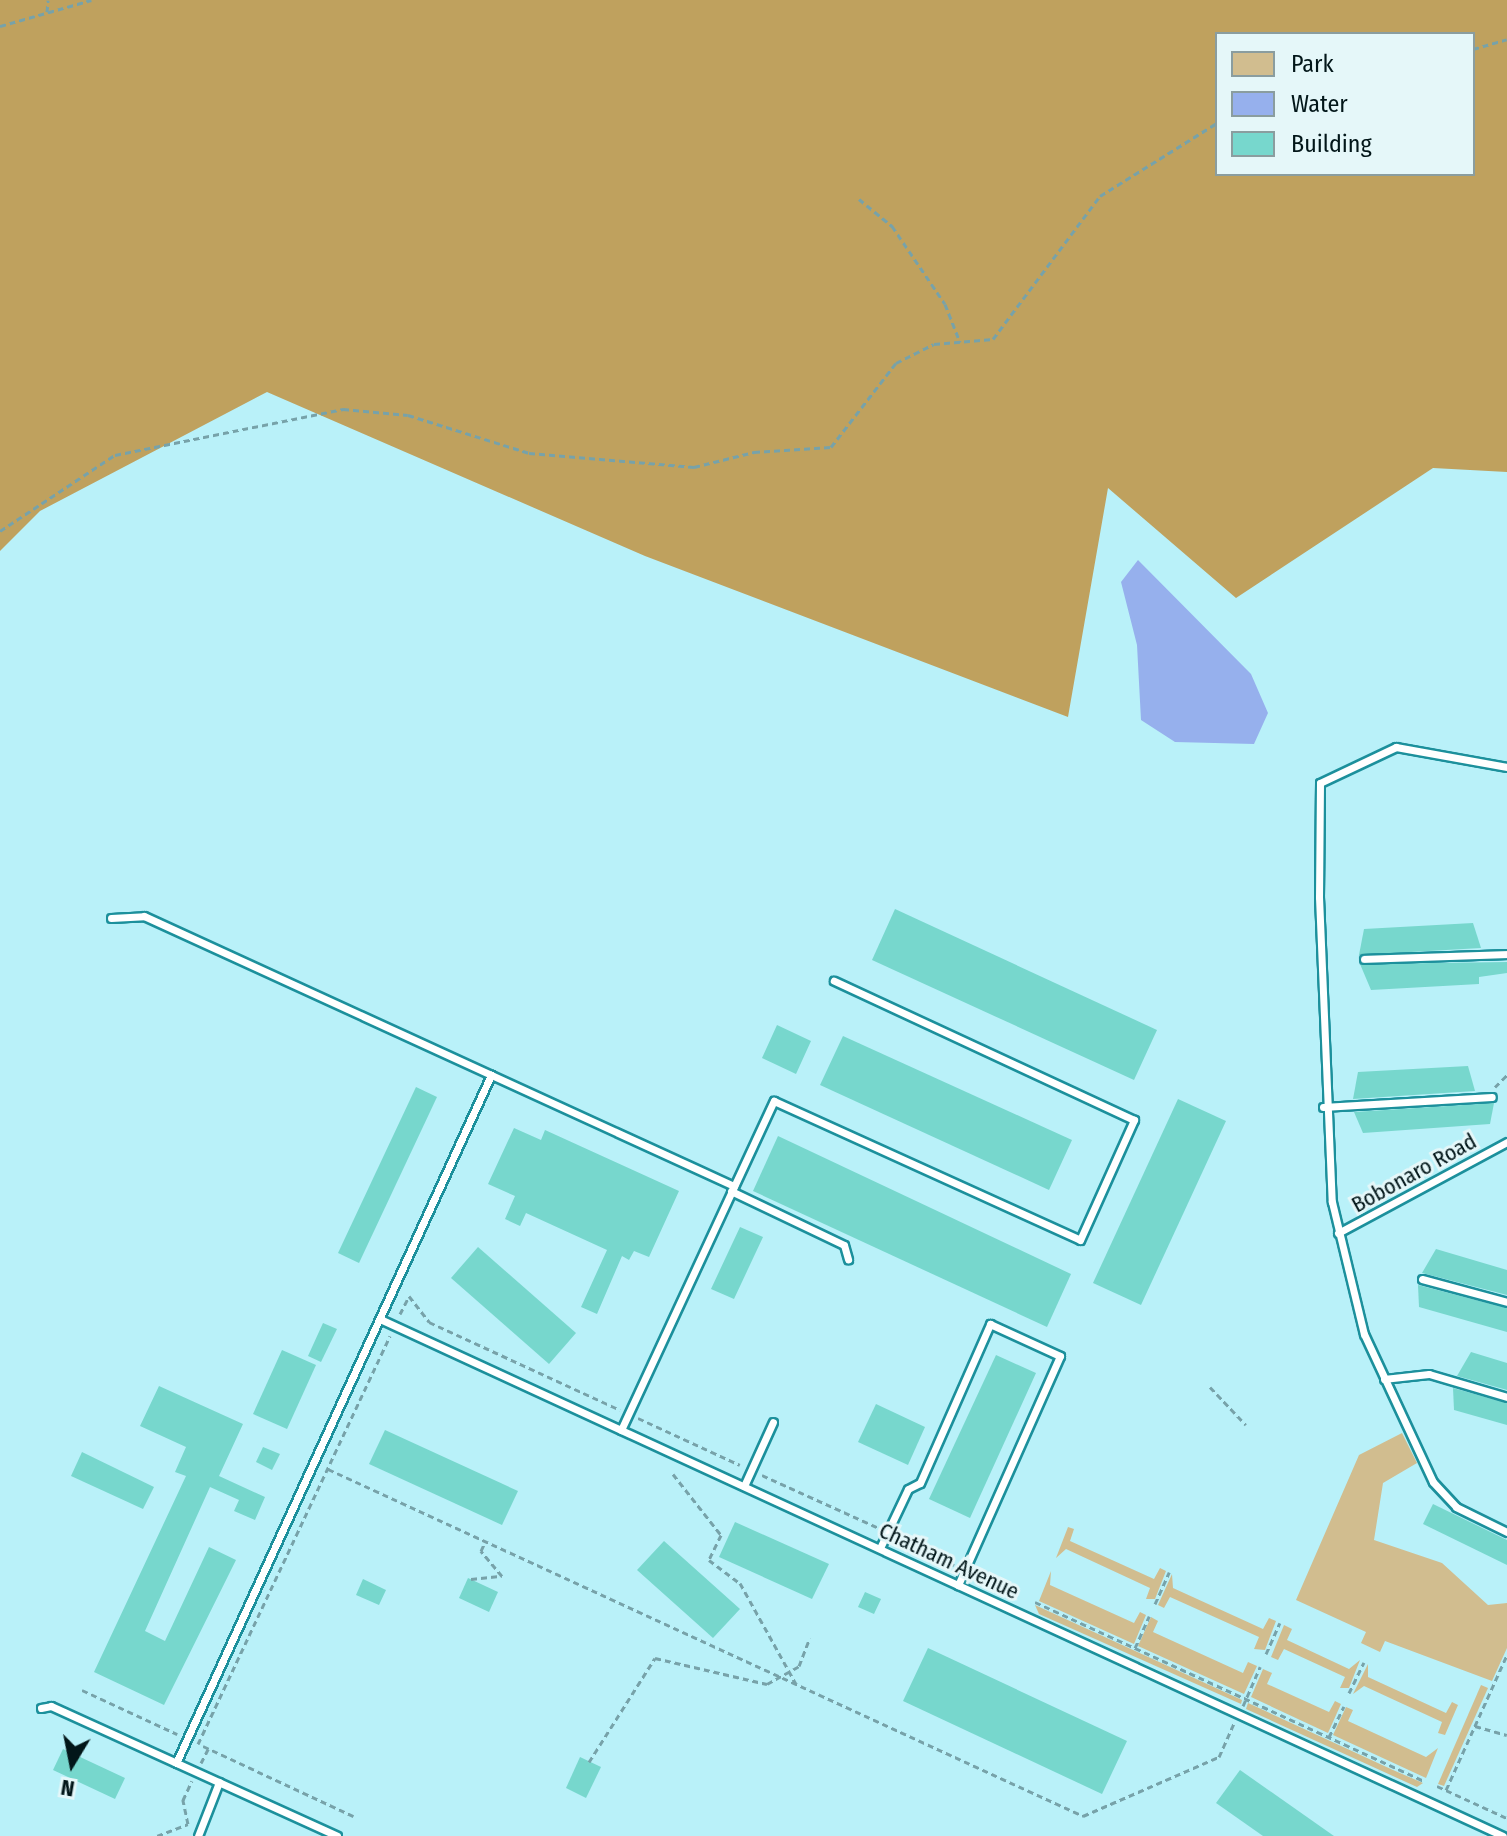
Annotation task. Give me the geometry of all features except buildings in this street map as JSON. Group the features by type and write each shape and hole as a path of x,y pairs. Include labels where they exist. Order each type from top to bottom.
{"lane":[{"path":"1507,767 1396,747 1320,783 1323,1107 1338,1233 1384,1379 1440,1492 1507,1532"},
{"path":"111,918 144,916 491,1075 732,1188 844,1245 848,1259"},
{"path":"1364,959 1507,954"},
{"path":"621,1430 774,1101 1080,1240 1134,1120 834,981"},
{"path":"176,1763 491,1075"},
{"path":"1323,1107 1492,1097"},
{"name":"Bobonaro Road","path":"1338,1233 1507,1142"},
{"path":"1422,1279 1507,1302"},
{"name":"Chatham Avenue","path":"380,1319 1503,1836"},
{"path":"880,1548 908,1489 920,1483 990,1324 1060,1356 958,1585"},
{"path":"1384,1379 1429,1374 1507,1397"},
{"path":"744,1486 773,1422"},
{"path":"41,1708 51,1706 337,1836"},
{"path":"198,1836 219,1782"}],"path":[{"path":"47,12 48,0"},
{"path":"0,26 91,0"},
{"path":"1475,48 1507,39"},
{"path":"0,531 115,455 343,409 408,415 529,453 694,467 754,452 823,449 845,437 896,363 934,344 993,339 1005,329 1114,184 1215,124"},
{"path":"859,199 892,226 945,304 960,342"},
{"path":"157,1836 188,1824 183,1800 409,1296 429,1322 1016,1593"},
{"path":"1210,1387 1246,1425"},
{"path":"314,1463 1083,1816 1219,1757 1260,1667"},
{"path":"673,1474 721,1535 709,1560 740,1583 796,1684"},
{"path":"471,1579 502,1576 481,1551 485,1542"},
{"path":"1155,1604 1169,1572"},
{"path":"1035,1602 1425,1781"},
{"path":"1135,1648 1149,1616"},
{"path":"1266,1654 1280,1623"},
{"path":"589,1762 655,1658 767,1684 789,1671 810,1638"},
{"path":"1446,1790 1507,1655"},
{"path":"1349,1693 1364,1662"},
{"path":"82,1690 353,1816"},
{"path":"1329,1737 1344,1706"},
{"path":"1475,1726 1507,1735"},
{"path":"1437,1786 1507,1818"}],"green space":[{"path":"1402,1433 1417,1463 1383,1483 1374,1540 1442,1563 1488,1605 1507,1603 1507,1648 1492,1681 1385,1641 1380,1652 1361,1643 1366,1632 1296,1600 1359,1455"},
{"path":"1068,1527 1074,1529 1070,1541 1154,1579 1160,1568 1166,1571 1155,1599 1146,1599 1150,1588 1066,1549 1056,1558"},
{"path":"1051,1571 1050,1585 1134,1623 1140,1612 1146,1615 1134,1644 1039,1601"},
{"path":"1172,1574 1173,1588 1263,1629 1269,1618 1276,1621 1265,1650 1254,1649 1259,1637 1170,1597 1164,1608 1158,1605"},
{"path":"1035,1605 1242,1700 1241,1704 1039,1614"},
{"path":"1151,1617 1158,1621 1153,1632 1243,1673 1248,1662 1257,1666 1244,1694 1138,1646"},
{"path":"1284,1625 1292,1629 1287,1640 1349,1669 1360,1660 1349,1688 1340,1688 1345,1677 1284,1649 1278,1660 1271,1657"},
{"path":"1368,1664 1368,1677 1446,1713 1452,1702 1458,1705 1445,1735 1438,1733 1442,1722 1364,1686 1353,1694"},
{"path":"1263,1669 1272,1673 1267,1684 1329,1712 1335,1701 1341,1704 1328,1733 1251,1697"},
{"path":"1481,1685 1488,1688 1444,1786 1438,1784"},
{"path":"1248,1703 1423,1783 1417,1787 1246,1709"},
{"path":"1346,1707 1353,1710 1348,1721 1426,1757 1438,1748 1426,1778 1333,1735"}],"shaded area":[{"path":"0,0 1507,0 1507,472 1433,468 1236,598 1108,488 1068,717 645,556 267,392 40,511 0,551"}],"water":[{"path":"1138,560 1251,674 1268,713 1254,744 1175,742 1141,720 1137,645 1121,582"}]}
